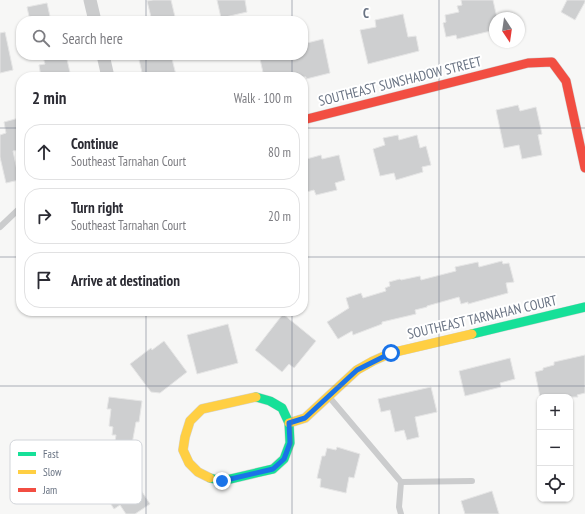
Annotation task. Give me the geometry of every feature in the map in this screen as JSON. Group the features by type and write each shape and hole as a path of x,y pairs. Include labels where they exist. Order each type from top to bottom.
{"street":[{"path":"90,0 94,16"},
{"path":"104,60 107,72"},
{"name":"SOUTHEAST SUNSHADOW STREET","path":"308,119 528,63 552,62 566,81 584,154"},
{"path":"584,154 585,168"},
{"name":"SOUTHEAST TARNAHAN COURT","path":"289,423 305,418 357,370 391,353 585,307"},
{"path":"256,397 270,401 282,408 289,423 290,443 284,459 273,469 222,481 210,478 198,472 189,463 183,450 190,421 202,409 256,397"}],"lane":[{"path":"0,227 16,212"},
{"path":"329,397 401,482 399,507 401,514"},
{"path":"401,482 472,481"}],"building":[{"path":"171,0 175,16 151,16 147,1"},
{"path":"217,0 245,0 247,12 230,16 221,16"},
{"path":"461,0 493,0 496,12 489,12 489,31 457,39 456,35 446,37 443,23 446,22 445,15 459,12 457,6 462,5"},
{"path":"567,0 585,0 575,20 561,12"},
{"path":"47,3 50,16 29,16 27,7"},
{"path":"403,14 408,37 416,36 419,51 368,64 360,30 376,27 375,20"},
{"path":"5,32 13,70 0,73 0,33"},
{"path":"323,39 330,73 308,78 308,72 263,72 260,60 308,60 308,43"},
{"path":"44,60 67,60 70,72 40,72 39,65 45,64"},
{"path":"139,60 172,60 175,72 142,72"},
{"path":"518,105 520,111 536,107 542,134 538,135 542,155 522,159 519,145 504,148 496,110"},
{"path":"16,119 16,151 13,151 16,166 16,181 6,183 0,157 0,135 6,133 4,122"},
{"path":"398,135 399,140 417,135 420,148 426,146 431,165 422,167 423,172 396,180 394,173 380,176 373,149 385,145 383,138"},
{"path":"321,155 322,159 339,155 345,180 335,183 337,190 316,195 314,190 308,192 308,159"},
{"path":"502,261 503,264 509,263 514,282 506,283 508,293 468,304 468,302 461,304 459,297 415,310 416,314 382,322 382,324 353,335 352,331 338,339 327,322 349,308 346,298 361,293 363,298 386,291 385,288 390,286 389,282 420,276 421,280 456,271 455,267 478,262 479,267"},
{"path":"281,316 285,316 316,341 294,368 289,364 282,372 255,350"},
{"path":"228,324 238,363 197,374 187,335"},
{"path":"164,341 187,372 160,393 151,392 130,364 151,348 152,350"},
{"path":"585,355 585,393 577,395 578,397 573,397 573,394 539,394 535,372 554,365 554,362"},
{"path":"510,358 515,379 500,383 501,387 465,396 459,371"},
{"path":"431,387 437,412 415,417 419,437 407,440 404,430 395,432 390,410 381,412 378,399"},
{"path":"109,397 142,401 139,422 136,422 133,440 115,440 116,435 112,435 113,427 109,426 111,409 107,409"},
{"path":"337,447 360,454 354,478 349,477 346,493 320,487 321,479 317,478 322,456 325,456 327,448 336,450"},
{"path":"492,491 499,514 465,514 461,501"},
{"path":"142,492 150,504 135,514 126,514 120,505 114,509 111,504 142,504"}],"traffic: fast":[{"path":"472,334 585,307"},
{"path":"210,478 222,481 273,469 284,459 290,443 289,423 282,408 270,401 256,397"}],"traffic: slow":[{"path":"289,423 305,418 357,370 373,361 391,353 472,334"},
{"path":"210,478 198,472 189,463 183,450 190,421 202,409 256,397"}],"traffic: jam":[{"path":"308,119 528,63 552,62 566,81 585,168"}],"route":[{"path":"222,481 273,469 284,459 290,443 289,423 305,418 357,370 391,353"}]}
